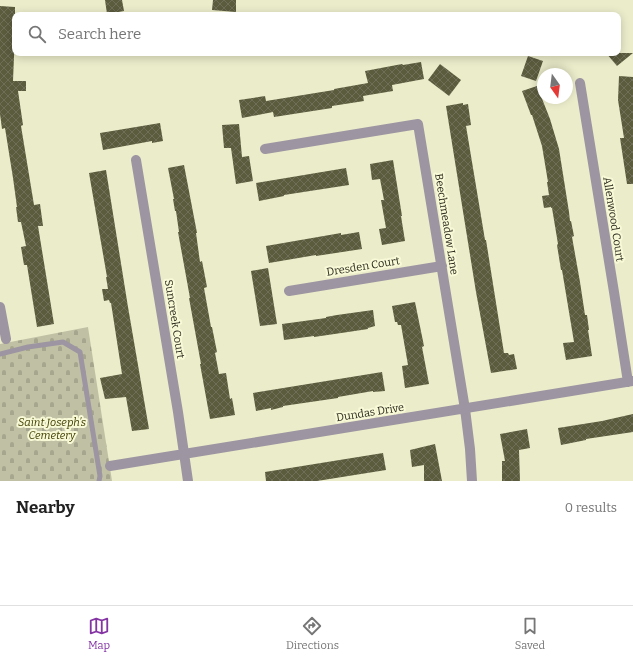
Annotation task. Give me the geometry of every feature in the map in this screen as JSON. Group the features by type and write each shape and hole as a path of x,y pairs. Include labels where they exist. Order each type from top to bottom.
{"street":[{"name":"Allenwood Court","path":"580,83 630,382"},
{"name":"Beechmeadow Lane","path":"265,149 418,124 465,409 472,481"},
{"name":"Suncreek Court","path":"136,160 188,481"},
{"name":"Dresden Court","path":"289,291 442,266"},
{"path":"0,307 6,339"},
{"name":"Dundas Drive","path":"110,466 630,382"}],"lane":[{"path":"0,354 28,347 63,342 80,352 100,476 99,481"}],"green space":[{"name":"Saint Joseph’s Cemetery","path":"88,327 112,481 0,481 0,344"}],"building":[{"path":"105,0 122,0 124,11 107,12"},
{"path":"213,0 236,0 236,12 212,10"},
{"path":"0,6 15,7 15,12 12,12 12,56 14,56 13,81 26,81 26,91 18,91 23,125 21,126 34,205 40,204 43,226 38,226 54,324 37,327 27,265 24,265 21,247 26,246 21,222 18,222 5,128 2,129 0,114"},
{"path":"621,53 633,53 617,66 609,56 621,56"},
{"path":"528,56 543,61 541,68 537,68 536,81 521,76"},
{"path":"421,62 424,79 392,85 393,91 363,96 364,101 332,106 332,108 274,117 273,112 242,118 239,100 265,96 266,101 368,83 365,71"},
{"path":"440,64 461,80 449,96 428,80"},
{"path":"619,76 633,77 633,184 627,184 620,138 624,138 618,100"},
{"path":"537,86 537,104 544,104 559,149 570,221 574,236 572,237 585,315 587,315 592,356 566,360 563,343 574,342 552,208 544,208 542,196 549,195 548,182 542,146 522,91"},
{"path":"463,103 463,105 468,104 471,125 466,126 504,353 508,353 509,355 514,354 517,369 491,373 476,292 446,106"},
{"path":"160,123 163,141 152,143 152,141 103,150 100,133"},
{"path":"239,124 242,157 249,156 253,181 236,184 231,148 224,148 222,125"},
{"path":"393,160 405,241 382,245 379,229 386,228 381,200 384,200 380,179 372,180 370,164"},
{"path":"184,165 197,233 200,262 202,261 207,287 204,288 217,352 215,353 219,374 226,373 230,399 232,398 235,415 210,419 168,168"},
{"path":"346,168 349,185 284,195 259,201 256,183"},
{"path":"106,170 149,429 132,431 126,397 105,399 100,378 122,374 111,303 109,300 104,301 102,289 108,289 107,277 89,173"},
{"path":"359,232 362,249 269,263 266,246 341,233 341,235"},
{"path":"268,268 277,324 260,326 251,271"},
{"path":"415,302 424,346 422,347 429,384 405,388 402,366 408,365 401,325 398,325 397,322 395,322 392,306"},
{"path":"373,310 375,326 368,329 284,340 282,324"},
{"path":"382,372 385,391 373,391 283,406 271,410 271,408 256,411 253,393"},
{"path":"633,414 633,432 586,439 561,445 558,428"},
{"path":"527,429 530,448 519,450 520,481 502,481 502,461 505,461 500,434"},
{"path":"435,444 442,481 424,481 424,465 412,467 410,450"},
{"path":"383,453 386,470 317,481 266,481 265,472"}]}
